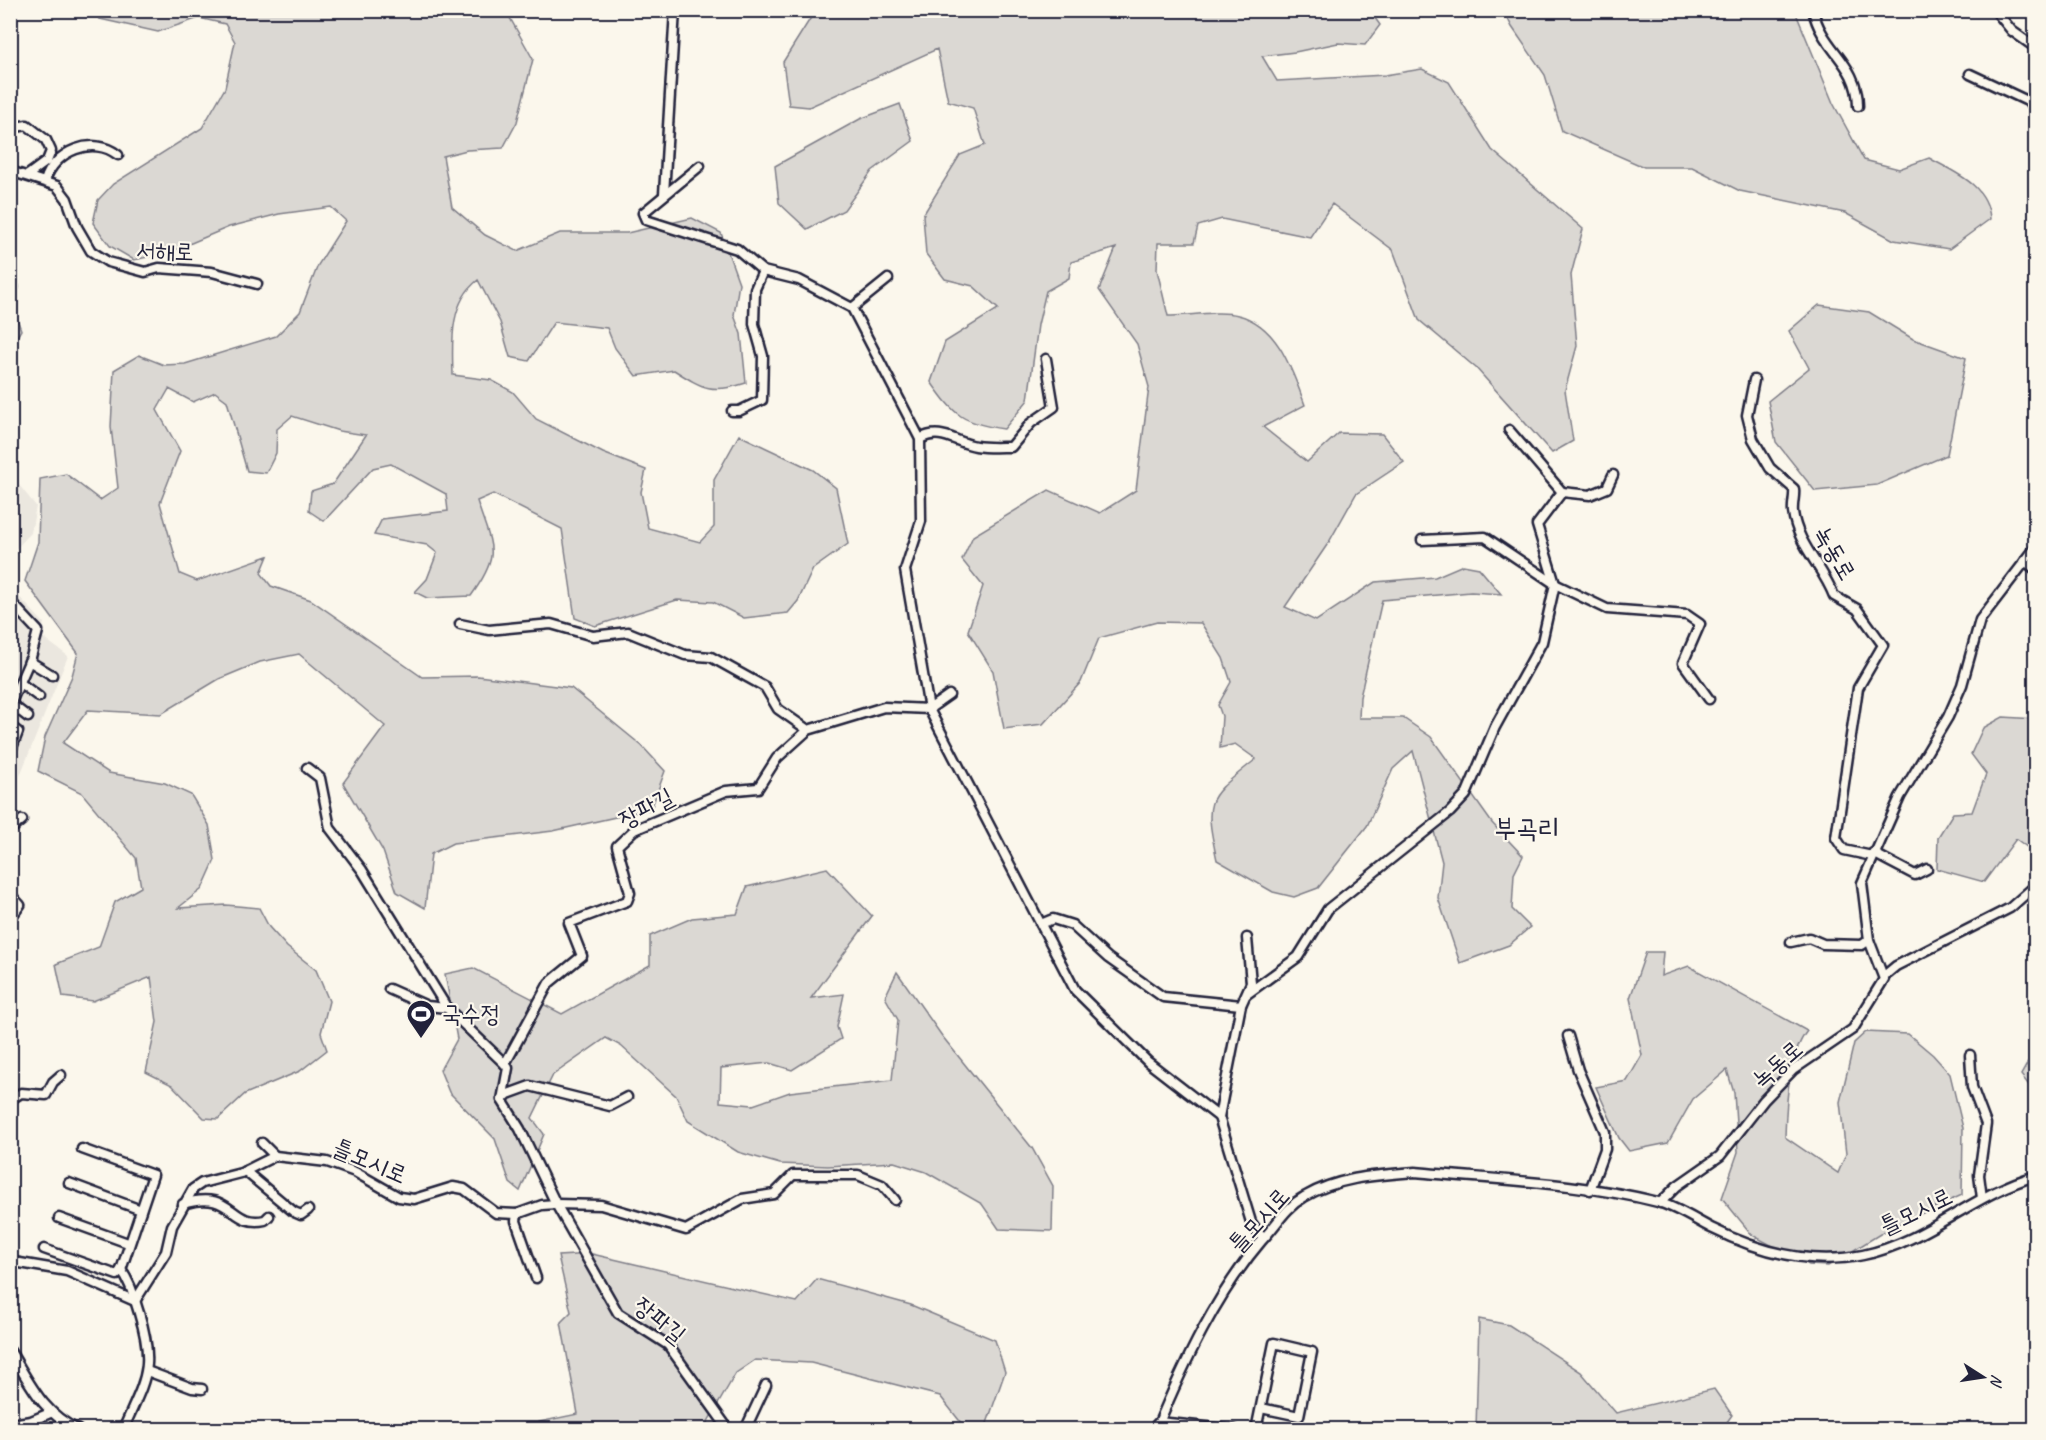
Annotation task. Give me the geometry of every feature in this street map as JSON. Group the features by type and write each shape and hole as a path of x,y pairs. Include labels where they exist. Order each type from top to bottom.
{"street":[{"path":"664,194 675,10"},
{"path":"1813,10 1816,25 1827,45 1849,67 1858,91 1858,106"},
{"path":"1995,10 2012,31 2036,48"},
{"path":"1970,74 2036,105"},
{"path":"10,122 16,127 27,125 46,140 51,151 47,161 28,175"},
{"path":"45,181 52,165 63,155 80,147 91,145 109,148 118,155"},
{"path":"700,166 643,213 646,220 737,249 763,271 799,280 852,308 920,440 921,521 905,570 929,709 1075,990 1148,1062 1219,1117"},
{"name":"서해로","path":"10,171 57,186 67,199 77,227 91,250 108,262 145,272 159,268 212,272 257,284"},
{"path":"732,411 740,411 762,400 763,357 754,324 755,289 763,271"},
{"path":"852,308 888,279"},
{"path":"920,440 926,436 944,434 976,446 1011,447 1031,423 1054,406 1046,359"},
{"name":"녹동로","path":"1754,380 1747,415 1753,440 1770,468 1794,489 1793,513 1800,533 1811,558 1828,580 1834,596 1857,609 1883,645 1858,688 1836,838 1844,850 1872,855 1915,875 1927,869"},
{"path":"1509,430 1562,492 1590,495 1607,488 1613,475"},
{"path":"1247,994 1298,957 1328,909 1450,812 1466,795 1495,727 1542,642 1555,584 1537,525 1562,492"},
{"path":"1422,540 1485,537 1555,584 1607,609 1687,615 1700,624 1683,663 1709,699"},
{"path":"2036,547 1980,620 1957,696 1900,797 1872,855 1862,883 1869,940 1884,976 1896,966 2010,909 2036,885"},
{"path":"2025,561 2036,570"},
{"path":"10,601 38,631 29,661 11,705 28,717"},
{"path":"460,624 489,630 551,624 593,636 628,632 685,655 711,657 765,687 778,709 808,730 884,707 929,709 949,695"},
{"path":"29,661 52,675"},
{"path":"20,683 39,697"},
{"path":"10,726 18,732 10,753"},
{"name":"장파길","path":"729,1430 668,1345 618,1313 556,1204 520,1129 502,1100 508,1068 505,1064 549,983 582,956 569,923 627,901 630,893 617,846 634,830 726,791 758,788 777,758 808,730"},
{"path":"307,768 320,778 330,828 362,870 447,1008 505,1064"},
{"path":"10,830 22,820"},
{"path":"10,894 20,905 10,919"},
{"path":"1041,924 1053,919 1072,925 1108,958 1163,997 1241,1005"},
{"path":"1247,938 1251,983 1241,1005 1219,1117 1251,1222 1263,1239"},
{"path":"1791,942 1809,938 1823,944 1862,945 1869,940"},
{"name":"녹동로","path":"1660,1203 1677,1186 1720,1156 1764,1100 1793,1070 1853,1029 1863,1016 1884,976"},
{"path":"389,989 427,1006 447,1008"},
{"path":"1568,1036 1578,1070 1605,1132 1605,1149 1590,1190"},
{"name":"틀모시로","path":"1970,1055 1972,1087 1986,1124 1979,1175 1982,1198"},
{"path":"10,1100 21,1093 46,1095 52,1082 61,1075"},
{"path":"502,1100 508,1094 530,1086 610,1106 627,1097"},
{"path":"135,1300 148,1285 166,1252 172,1226 193,1189 202,1183 229,1178 275,1156 262,1143"},
{"path":"44,1249 117,1275 121,1270 128,1243 153,1174 82,1149"},
{"name":"틀모시로","path":"275,1156 327,1161 355,1172 399,1197 414,1199 453,1187 464,1189 496,1214 517,1214"},
{"path":"245,1171 294,1212 301,1215 308,1210"},
{"name":"틀모시로","path":"1156,1427 1190,1353 1225,1293 1263,1239 1290,1207 1304,1197 1330,1185 1385,1174 1415,1172 1590,1190 1660,1203 1767,1252 1817,1259 1864,1255 1896,1246 1921,1235 1982,1198 2036,1176"},
{"path":"536,1278 516,1221 517,1214 542,1205 601,1205 686,1230 742,1199 774,1194 793,1175 858,1175 882,1185 895,1200"},
{"path":"69,1183 141,1210"},
{"path":"183,1204 202,1200 221,1202 247,1221 265,1220 269,1215"},
{"path":"59,1218 128,1243"},
{"path":"10,1258 14,1262 67,1271 135,1300"},
{"path":"121,1270 135,1300 148,1346 147,1371 123,1430"},
{"path":"1256,1430 1260,1408 1274,1343 1312,1352 1299,1416 1260,1408"},
{"path":"10,1351 50,1413 78,1430"},
{"path":"147,1371 192,1388 202,1389"},
{"path":"745,1430 766,1385"},
{"path":"10,1425 31,1421 50,1413"},
{"path":"1156,1427 1235,1430"}],"shaded area":[{"path":"87,10 506,11 533,59 517,122 503,148 467,150 443,156 452,207 485,235 517,251 560,233 627,233 692,218 721,233 739,283 734,315 741,334 746,383 725,388 708,388 674,370 636,376 615,348 607,328 554,322 529,361 510,357 500,322 478,280 469,289 457,311 452,349 453,375 491,380 513,392 536,419 603,453 646,470 641,492 648,528 700,542 714,527 714,480 739,435 813,470 836,488 848,544 813,569 798,601 788,613 744,618 713,602 677,600 595,626 575,618 562,529 493,494 477,501 491,550 487,570 481,582 471,596 427,598 415,592 427,579 437,553 427,545 374,535 382,519 448,511 446,494 391,464 373,468 324,521 309,511 311,491 333,484 366,435 339,431 292,416 277,429 276,453 266,473 247,471 227,401 215,392 193,402 169,389 157,410 180,451 160,503 180,574 197,581 268,556 261,573 271,586 311,600 422,677 478,676 571,688 642,746 665,771 651,809 553,831 453,843 431,854 425,908 397,892 383,851 343,783 385,726 299,654 260,662 219,679 161,714 88,710 63,743 109,773 165,783 191,795 209,825 215,860 202,889 178,908 226,905 259,908 269,927 287,947 316,970 329,1001 321,1033 327,1050 300,1071 245,1094 218,1119 204,1118 172,1085 146,1072 157,1022 151,977 93,1001 63,997 56,964 99,947 115,902 141,887 136,858 82,793 38,771 45,737 72,676 78,653 25,581 38,542 40,479 66,474 100,500 118,488 111,427 114,370 139,355 164,365 185,364 276,336 300,312 318,265 346,221 331,207 279,214 229,227 170,252 134,260 110,246 93,223 98,200 113,184 202,128 225,88 235,42 225,24 199,18 158,32 100,19"},
{"path":"815,11 1370,11 1380,25 1365,45 1338,43 1262,56 1277,81 1385,75 1422,69 1449,82 1492,150 1583,229 1571,275 1577,346 1565,390 1573,441 1552,453 1476,368 1419,320 1393,250 1332,204 1310,237 1222,219 1198,226 1194,243 1158,243 1157,270 1168,316 1213,313 1238,315 1264,328 1282,351 1305,405 1263,427 1307,462 1339,433 1382,434 1404,462 1356,494 1329,542 1285,607 1316,621 1375,582 1435,577 1463,565 1479,568 1501,594 1471,592 1382,600 1360,697 1359,718 1403,718 1431,737 1492,823 1523,856 1514,874 1512,909 1530,927 1509,945 1460,963 1438,898 1442,862 1413,751 1393,769 1367,826 1318,888 1294,897 1273,892 1217,860 1210,823 1213,801 1227,783 1256,759 1235,744 1220,748 1222,716 1218,705 1231,682 1223,658 1201,623 1157,622 1099,638 1081,682 1043,724 1004,729 993,671 968,631 983,586 962,560 973,536 1049,490 1100,513 1136,490 1149,387 1137,344 1099,290 1116,248 1071,262 1069,278 1046,291 1038,325 1028,400 1004,429 978,424 961,416 947,403 931,382 945,342 998,309 973,286 945,279 926,254 923,215 960,155 985,145 973,108 948,101 937,49 809,107 789,105 783,62"},
{"path":"1504,11 1795,11 1833,103 1864,160 1899,169 1929,158 1960,175 1977,189 1988,207 1990,219 1949,249 1894,240 1845,213 1740,191 1692,167 1644,167 1562,131 1545,75 1512,27"},
{"path":"900,104 913,141 872,171 844,210 807,229 779,203 775,166 860,119"},
{"path":"11,270 16,273 19,287 14,310 21,330 11,347"},
{"path":"1819,305 1869,312 1913,339 1966,358 1947,455 1877,485 1815,491 1776,442 1768,401 1809,368 1789,331"},
{"path":"10,474 36,506 31,533 11,554"},
{"path":"11,588 44,623 41,636 68,656 11,798"},
{"path":"2003,717 2035,719 2035,853 2016,839 1984,882 1937,869 1938,837 1953,813 1972,812 1986,774 1971,754 1983,728"},
{"path":"827,868 872,916 811,998 844,994 837,1027 841,1039 792,1070 769,1063 721,1068 720,1102 753,1105 790,1092 892,1080 898,1020 885,997 897,972 942,1036 1032,1148 1053,1186 1052,1231 999,1229 982,1204 926,1172 894,1162 828,1166 780,1164 738,1152 688,1121 676,1096 621,1046 606,1038 553,1075 532,1118 544,1134 520,1191 510,1183 495,1139 449,1092 440,1070 457,1039 445,974 473,968 562,1014 650,965 650,936 692,918 737,914 747,887"},
{"path":"1646,952 1663,952 1661,976 1689,966 1807,1031 1792,1067 1787,1096 1785,1137 1838,1173 1846,1154 1840,1102 1854,1043 1866,1032 1908,1034 1933,1055 1950,1074 1963,1128 1962,1195 1890,1228 1828,1266 1809,1265 1752,1235 1722,1198 1738,1152 1734,1093 1727,1070 1693,1099 1668,1143 1629,1151 1619,1138 1596,1087 1627,1081 1642,1055 1630,998"},
{"path":"2031,1057 2035,1059 2035,1093 2021,1075"},
{"path":"592,1254 797,1302 817,1279 911,1305 995,1340 1005,1372 985,1429 966,1429 940,1396 811,1363 755,1360 736,1373 706,1425 708,1429 540,1430 539,1422 578,1414 561,1322 571,1312 558,1256"},
{"path":"1479,1319 1509,1325 1581,1372 1616,1413 1714,1389 1732,1415 1722,1429 1476,1429"}],"place":[{"name":"국수정","path":"421,1040"}],"district":[{"name":"부곡리","path":"1527,828"}]}
